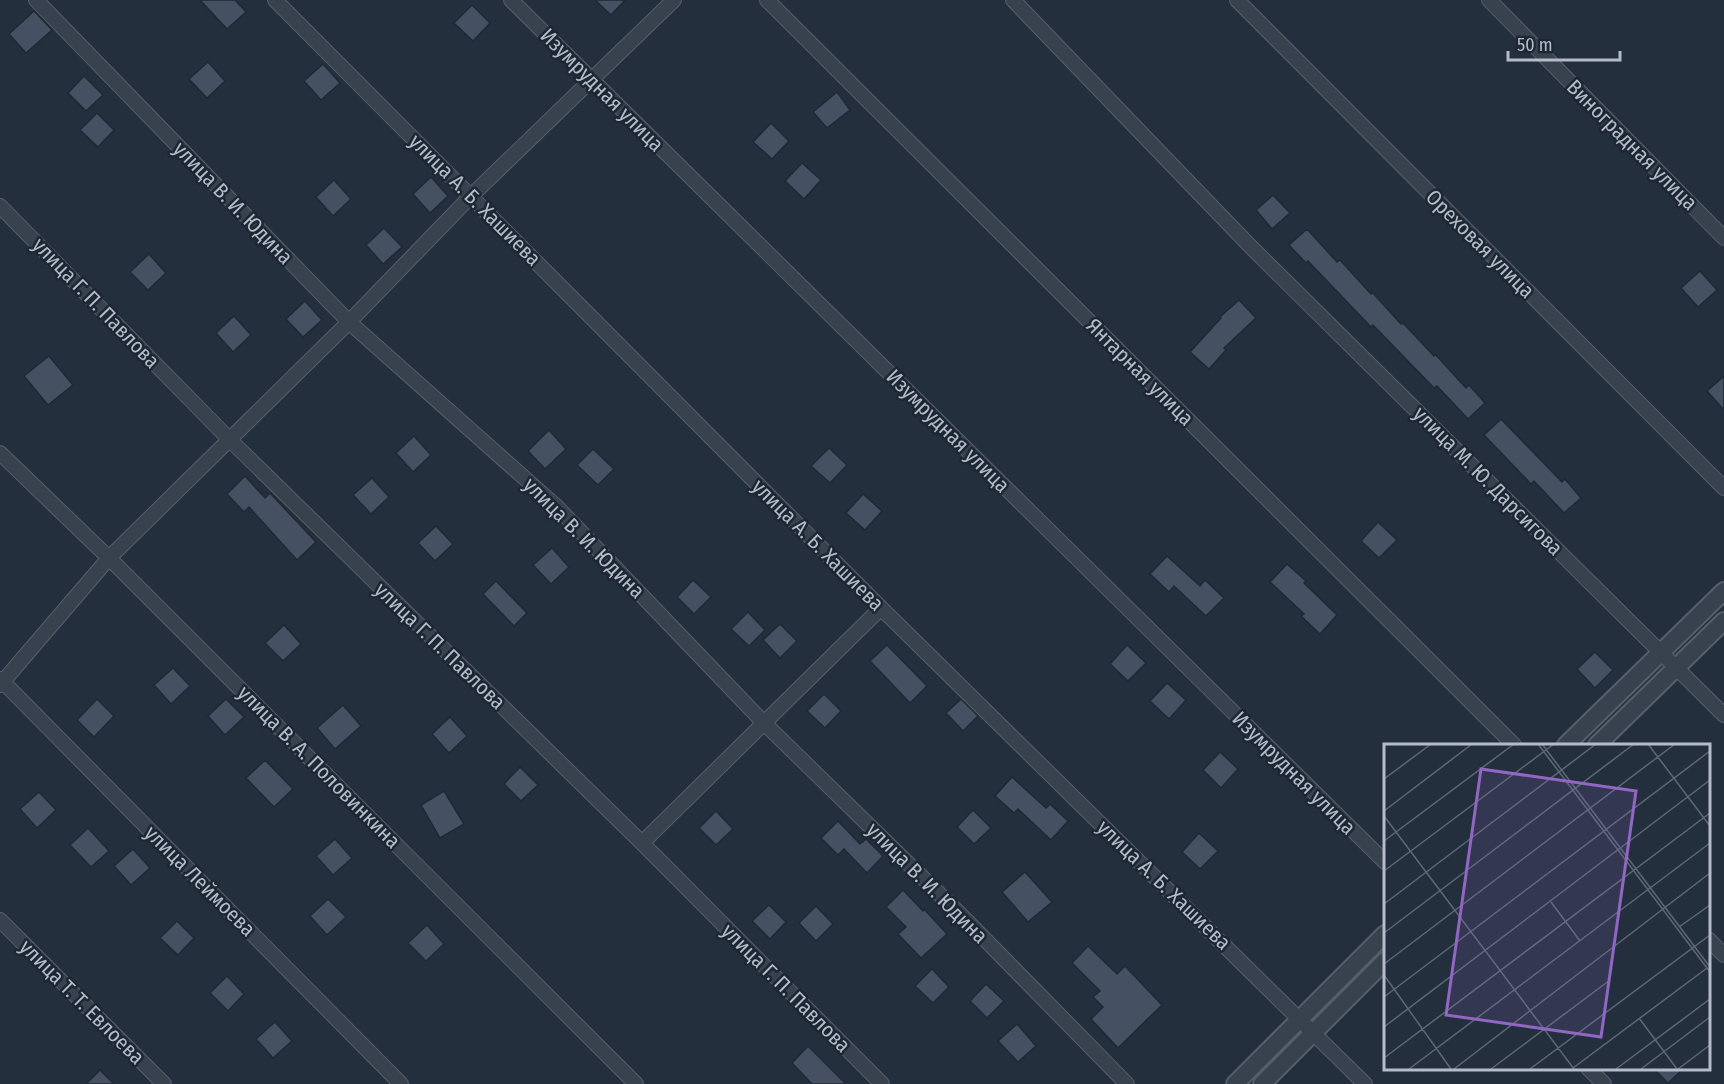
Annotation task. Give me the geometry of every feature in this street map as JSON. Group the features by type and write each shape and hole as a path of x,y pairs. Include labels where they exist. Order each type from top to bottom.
{"street":[{"name":"улица В. И. Юдина","path":"36,0 349,322 557,507 764,723 963,917 1127,1084"},
{"name":"улица А. Б. Хашиева","path":"275,0 881,608 1365,1084"},
{"name":"Изумрудная улица","path":"511,0 1384,861"},
{"path":"1,682 109,558 349,322 471,196 674,0"},
{"name":"Янтарная улица","path":"767,0 1513,744"},
{"name":"улица М. Ю. Дарсигова","path":"1013,0 1251,247 1724,715"},
{"name":"Ореховая улица","path":"1237,0 1724,488"},
{"name":"Виноградная улица","path":"1489,0 1724,238"},
{"name":"улица Г. П. Павлова","path":"0,206 230,440 642,843 882,1084"},
{"name":"улица В. А. Половинкина","path":"0,453 109,558 636,1084"},
{"path":"1567,744 1724,591"},
{"path":"642,843 881,608"},
{"path":"1598,744 1724,621"},
{"name":"улица Леймоева","path":"1,682 400,1084"},
{"name":"улица Т. Т. Евлоева","path":"0,920 164,1084"},
{"path":"1235,1084 1384,935"},
{"path":"1709,941 1724,955"},
{"path":"1262,1084 1384,962"},
{"path":"1589,1069 1604,1084"}],"building":[{"path":"200,0 235,0 246,12 227,29"},
{"path":"595,0 625,0 611,15"},
{"path":"472,5 490,23 473,41 454,23"},
{"path":"34,11 52,30 26,53 9,34"},
{"path":"208,62 225,81 207,98 189,79"},
{"path":"323,64 340,83 321,100 304,81"},
{"path":"84,76 103,95 86,111 68,93"},
{"path":"837,92 850,110 827,128 813,112"},
{"path":"97,113 114,130 98,147 80,130"},
{"path":"771,123 789,141 772,159 753,142"},
{"path":"802,163 821,180 804,199 785,181"},
{"path":"431,177 448,196 430,213 413,194"},
{"path":"334,180 351,199 333,216 316,197"},
{"path":"1273,195 1290,213 1272,229 1256,210"},
{"path":"384,228 402,247 383,264 366,245"},
{"path":"1307,229 1337,262 1340,260 1401,324 1403,323 1434,356 1435,354 1466,388 1469,385 1485,403 1468,419 1437,386 1434,388 1373,325 1371,327 1308,261 1306,263 1289,245"},
{"path":"149,254 166,273 148,290 130,272"},
{"path":"1700,271 1717,290 1698,307 1681,288"},
{"path":"1239,300 1256,318 1224,348 1226,350 1209,369 1190,352 1220,317"},
{"path":"305,301 322,320 303,337 286,319"},
{"path":"234,316 251,335 233,352 216,333"},
{"path":"49,356 73,385 48,405 24,376"},
{"path":"1724,376 1724,410 1707,391"},
{"path":"1501,419 1562,482 1565,479 1581,498 1564,513 1534,481 1531,484 1484,435"},
{"path":"549,430 566,449 545,469 528,451"},
{"path":"414,436 431,455 413,472 396,453"},
{"path":"829,448 847,465 830,483 811,466"},
{"path":"593,449 614,469 598,485 577,465"},
{"path":"245,476 265,498 270,493 316,542 297,560 249,507 244,512 227,494"},
{"path":"372,478 389,497 371,514 353,495"},
{"path":"863,494 882,511 865,530 846,513"},
{"path":"1378,522 1397,540 1379,558 1361,541"},
{"path":"436,526 453,544 435,561 418,543"},
{"path":"552,548 569,567 551,584 533,565"},
{"path":"1167,556 1200,586 1205,580 1224,598 1206,616 1174,586 1169,592 1150,574"},
{"path":"1287,564 1337,615 1320,634 1301,616 1304,614 1270,582"},
{"path":"693,580 711,597 694,614 677,597"},
{"path":"496,581 527,613 514,626 483,594"},
{"path":"748,612 765,630 749,646 731,629"},
{"path":"780,624 797,641 780,658 763,640"},
{"path":"284,625 301,644 283,661 265,643"},
{"path":"887,645 927,686 910,703 870,661"},
{"path":"1127,645 1146,663 1128,681 1110,664"},
{"path":"1595,652 1613,670 1595,688 1577,669"},
{"path":"173,668 190,686 171,704 154,685"},
{"path":"1167,683 1186,700 1169,719 1150,701"},
{"path":"824,694 841,711 825,728 807,711"},
{"path":"97,699 114,716 94,737 77,720"},
{"path":"226,699 244,717 225,735 208,716"},
{"path":"961,699 978,716 963,731 946,713"},
{"path":"343,705 361,726 335,749 317,728"},
{"path":"450,717 467,736 449,753 432,734"},
{"path":"1220,752 1238,769 1221,788 1203,770"},
{"path":"265,760 293,789 274,807 246,778"},
{"path":"520,767 538,785 521,801 504,784"},
{"path":"1012,777 1046,808 1050,804 1068,821 1051,840 1018,809 1014,813 995,796"},
{"path":"444,791 464,824 440,838 421,805"},
{"path":"39,792 56,810 37,828 20,809"},
{"path":"973,810 991,828 974,844 957,827"},
{"path":"716,811 733,829 716,845 699,828"},
{"path":"838,821 860,844 866,839 883,856 867,873 844,849 838,855 821,838"},
{"path":"88,828 109,851 91,867 70,845"},
{"path":"1199,833 1218,851 1200,869 1182,852"},
{"path":"335,839 352,858 333,875 316,856"},
{"path":"133,849 150,868 131,885 114,866"},
{"path":"1025,872 1052,902 1028,922 1002,892"},
{"path":"903,890 947,934 921,958 898,934 906,927 886,907"},
{"path":"328,899 346,917 327,935 310,916"},
{"path":"769,905 786,922 770,939 752,921"},
{"path":"816,906 833,924 816,941 799,923"},
{"path":"177,921 194,938 178,955 160,938"},
{"path":"427,925 444,944 426,961 408,943"},
{"path":"1088,946 1117,974 1125,966 1162,1005 1118,1048 1091,1019 1103,1007 1093,997 1100,991 1072,963"},
{"path":"932,969 949,987 933,1003 915,986"},
{"path":"227,976 244,994 228,1011 210,993"},
{"path":"986,984 1004,1001 987,1018 970,1001"},
{"path":"275,1022 292,1041 273,1058 256,1039"},
{"path":"1017,1024 1036,1046 1018,1062 998,1041"},
{"path":"808,1046 846,1084 812,1084 792,1063"},
{"path":"1654,1069 1683,1069 1668,1083"},
{"path":"100,1070 114,1084 86,1084"}]}
